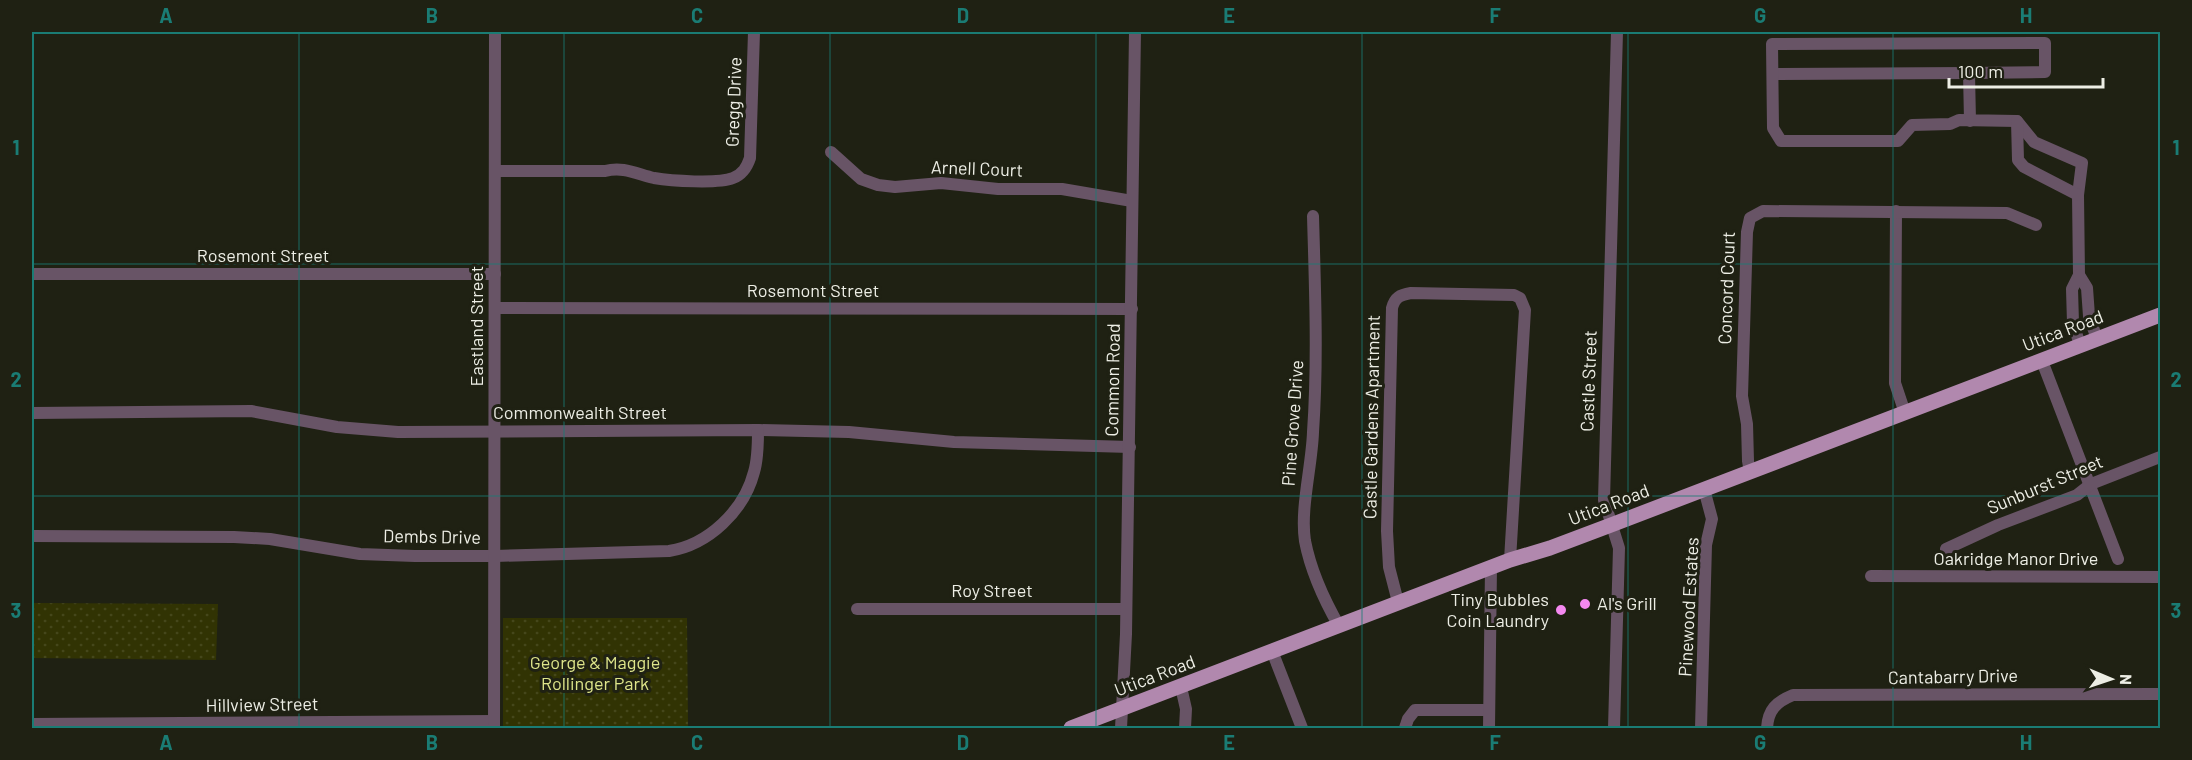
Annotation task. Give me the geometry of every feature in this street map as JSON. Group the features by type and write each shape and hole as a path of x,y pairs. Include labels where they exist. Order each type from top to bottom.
{"main road":[{"name":"Utica Road","path":"1071,729 1398,602 1510,560 1550,548 2160,315"}],"street":[{"name":"Eastland Street","path":"494,725 495,32"},
{"name":"Gregg Drive","path":"495,171 605,171 616,168 670,180 723,181 735,178 744,171 750,158 754,32"},
{"name":"Common Road","path":"1121,729 1130,447 1135,32"},
{"name":"Castle Street","path":"1614,729 1619,548 1604,500 1617,32"},
{"path":"1773,74 2045,72 2045,43 1772,44 1773,128 1781,141 1898,141 1912,124 1950,124 1959,120 2017,121"},
{"path":"1969,73 1970,121"},
{"path":"2017,121 2018,160 2024,167 2078,195"},
{"path":"2017,121 2034,142 2082,163 2078,195 2079,275 2072,289 2073,323 2080,345"},
{"name":"Arnell Court","path":"831,152 861,178 878,185 895,187 941,183 998,189 1062,189 1132,201"},
{"name":"Concord Court","path":"1750,471 1747,424 1742,396 1747,232 1750,218 1763,211 2007,213 2036,225"},
{"path":"1896,211 1895,383 1905,413"},
{"name":"Pine Grove Drive","path":"1313,216 1317,325 1313,432 1304,521 1305,539 1313,574 1339,626"},
{"name":"Rosemont Street","path":"32,274 495,274"},
{"path":"2079,275 2088,288 2089,316 2097,339"},
{"name":"Castle Gardens Apartment","path":"1398,602 1389,567 1388,531 1392,308 1394,300 1400,295 1411,293 1514,295 1523,303 1525,310 1510,560"},
{"name":"Rosemont Street","path":"495,308 1132,309"},
{"path":"2042,360 2118,559"},
{"name":"Commonwealth Street","path":"32,413 251,411 363,430 849,432 954,442 1130,447"},
{"name":"Dembs Drive","path":"32,536 234,537 270,540 360,554 495,556 655,552 680,549 708,535 727,519 741,500 754,473 758,430"},
{"name":"Sunburst Street","path":"1946,549 1998,525 2077,495 2091,484 2160,457"},
{"name":"Pinewood Estates","path":"1701,729 1706,545 1713,524 1704,489"},
{"path":"1489,729 1491,567"},
{"name":"Oakridge Manor Drive","path":"1871,576 2160,577"},
{"name":"Roy Street","path":"857,609 1126,609"},
{"path":"1272,651 1302,729"},
{"path":"1181,687 1186,709 1185,729"},
{"name":"Cantabarry Drive","path":"1767,729 1771,710 1780,700 1793,695 2160,694"},
{"path":"1405,729 1408,719 1415,710 1489,710"},
{"name":"Hillview Street","path":"32,724 494,725"}],"green space":[{"path":"32,603 218,604 216,660 32,658"},
{"name":"George & Maggie Rollinger Park","path":"503,618 687,618 688,728 503,728"}],"place":[{"name":"Al's Grill","path":"1585,604"},
{"name":"Tiny Bubbles Coin Laundry","path":"1561,610"}]}
